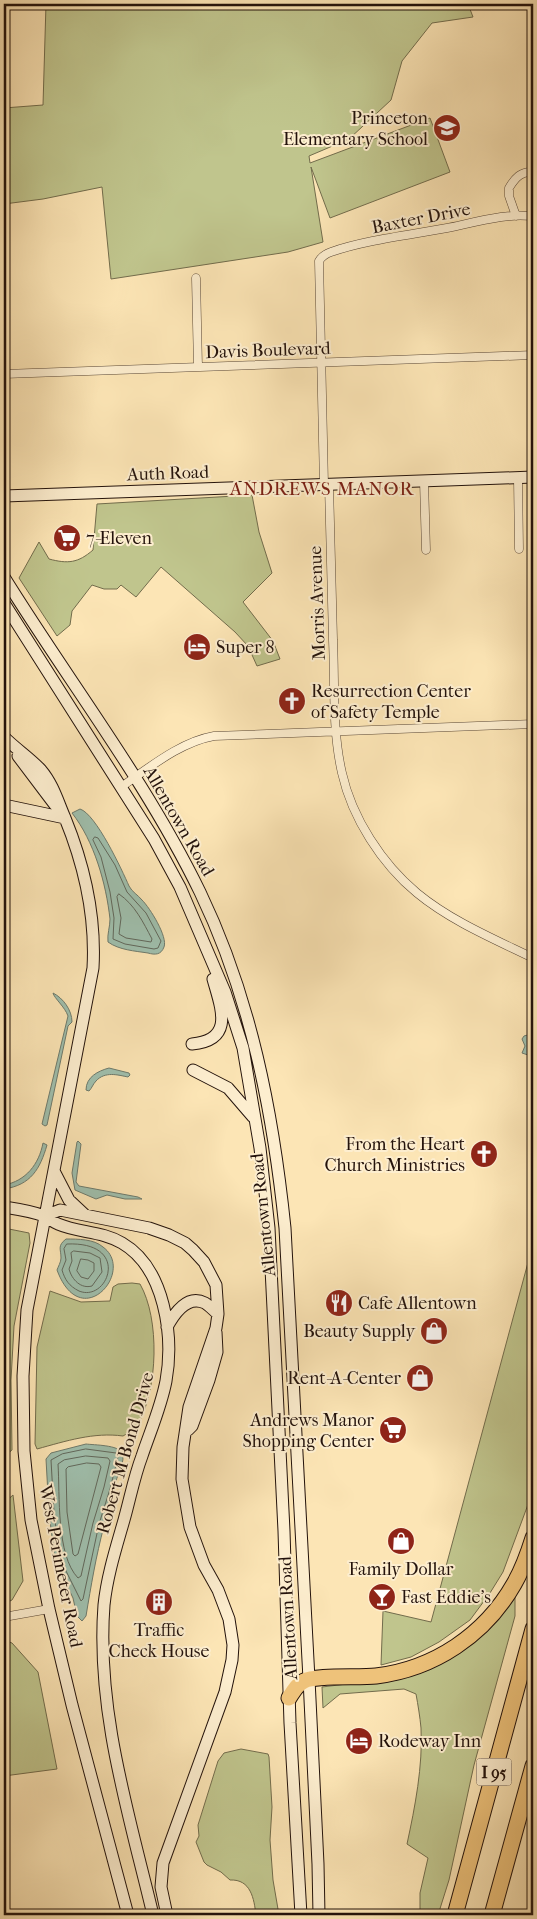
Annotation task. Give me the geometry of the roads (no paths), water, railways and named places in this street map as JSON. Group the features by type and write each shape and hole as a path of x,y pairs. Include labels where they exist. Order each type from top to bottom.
{"highway":[{"path":"289,1698 302,1682 309,1679 366,1677 399,1672 424,1664 456,1646 482,1626 503,1601 520,1573 533,1538"},
{"name":"I 95","path":"455,1915 533,1629"},
{"name":"I 95","path":"493,1915 533,1766"}],"main road":[{"name":"Auth Road","path":"4,496 533,477"},
{"name":"Allentown Road","path":"4,577 134,778 186,866 216,929 247,1012 261,1072 280,1185 285,1228 309,1679 319,1914"},
{"name":"Allentown Road","path":"4,603 165,859 225,992 243,1048 261,1156 269,1228 284,1531 289,1698 301,1915"},
{"path":"4,737 65,818"},
{"path":"4,805 65,818"},
{"name":"West Perimeter Road","path":"65,818 90,895 94,936 93,968 27,1310 24,1339 24,1451 27,1491 49,1609 72,1705 128,1915"},
{"path":"192,1044 202,1044 216,1034 223,1020 200,934"},
{"path":"193,1070 228,1088 255,1121"},
{"path":"54,1171 69,1200 85,1215"},
{"path":"4,1207 45,1216 60,1210 149,1228 185,1243 204,1262 216,1285 218,1314 216,1328 193,1392 185,1433 182,1479 187,1516 198,1551 227,1610 233,1645 231,1672 163,1863 161,1887 168,1915"},
{"name":"Robert M Bond Drive","path":"45,1216 58,1224 108,1236 123,1243 136,1253 148,1268 155,1282 161,1297 167,1327 166,1381 140,1459 112,1562 106,1591 104,1619 104,1670 115,1758 153,1915"},
{"path":"167,1327 172,1316 179,1309 193,1301 204,1303 218,1314"},
{"path":"293,1915 300,1884"}],"street":[{"path":"516,216 509,196 509,188 520,174 527,171 533,172"},
{"name":"Baxter Drive","path":"319,261 321,257 331,252 369,243 516,216 533,216"},
{"name":"Morris Avenue","path":"319,261 321,363 336,731 342,772 351,800 368,834 393,870 417,893 446,914 533,958"},
{"path":"196,278 198,367"},
{"name":"Davis Boulevard","path":"4,374 533,355"},
{"path":"518,478 518,549"},
{"path":"424,481 426,550"},
{"path":"121,787 175,751 205,737 533,724"},
{"path":"4,1617 49,1609"}],"water":[{"path":"80,809 86,813 101,831 130,888 145,904 158,923 165,942 163,950 158,954 127,950 108,942 110,919 102,877 87,836 72,813"},
{"path":"53,993 66,1005 72,1022 68,1026 47,1125 45,1126 42,1124 68,1016"},
{"path":"533,1035 533,1048 531,1048 528,1055 522,1053 525,1046 522,1039 524,1036"},
{"path":"109,1068 129,1073 130,1075 128,1077 112,1074 103,1076 96,1081 89,1091 86,1090 90,1078"},
{"path":"78,1141 81,1144 76,1182 79,1186 142,1199 125,1199 107,1195 96,1199 75,1190 72,1173"},
{"path":"43,1143 47,1145 41,1161 28,1180 4,1189 4,1185 19,1180 30,1170 38,1158"},
{"path":"66,1239 95,1242 103,1247 111,1258 113,1270 109,1282 101,1292 91,1298 79,1297 67,1289 57,1270 61,1260 60,1246"},
{"path":"86,1444 116,1448 122,1453 123,1460 101,1537 86,1616 82,1621 77,1616 73,1598 55,1560 49,1513 46,1459 51,1453"}],"place":[{"name":"Princeton Elementary School","path":"447,128"},
{"name":"7-Eleven","path":"67,538"},
{"name":"Super 8","path":"197,647"},
{"name":"Resurrection Center of Safety Temple","path":"292,701"},
{"name":"From the Heart Church Ministries","path":"484,1154"},
{"name":"Cafe Allentown","path":"339,1303"},
{"name":"Beauty Supply","path":"434,1331"},
{"name":"Rent-A-Center","path":"420,1378"},
{"name":"Andrews Manor Shopping Center","path":"393,1430"},
{"name":"Family Dollar","path":"401,1541"},
{"name":"Fast Eddie's","path":"382,1597"},
{"name":"Traffic Check House","path":"159,1602"},
{"name":"Rodeway Inn","path":"359,1741"}],"district":[{"name":"ANDREWS MANOR","path":"322,488"}]}
